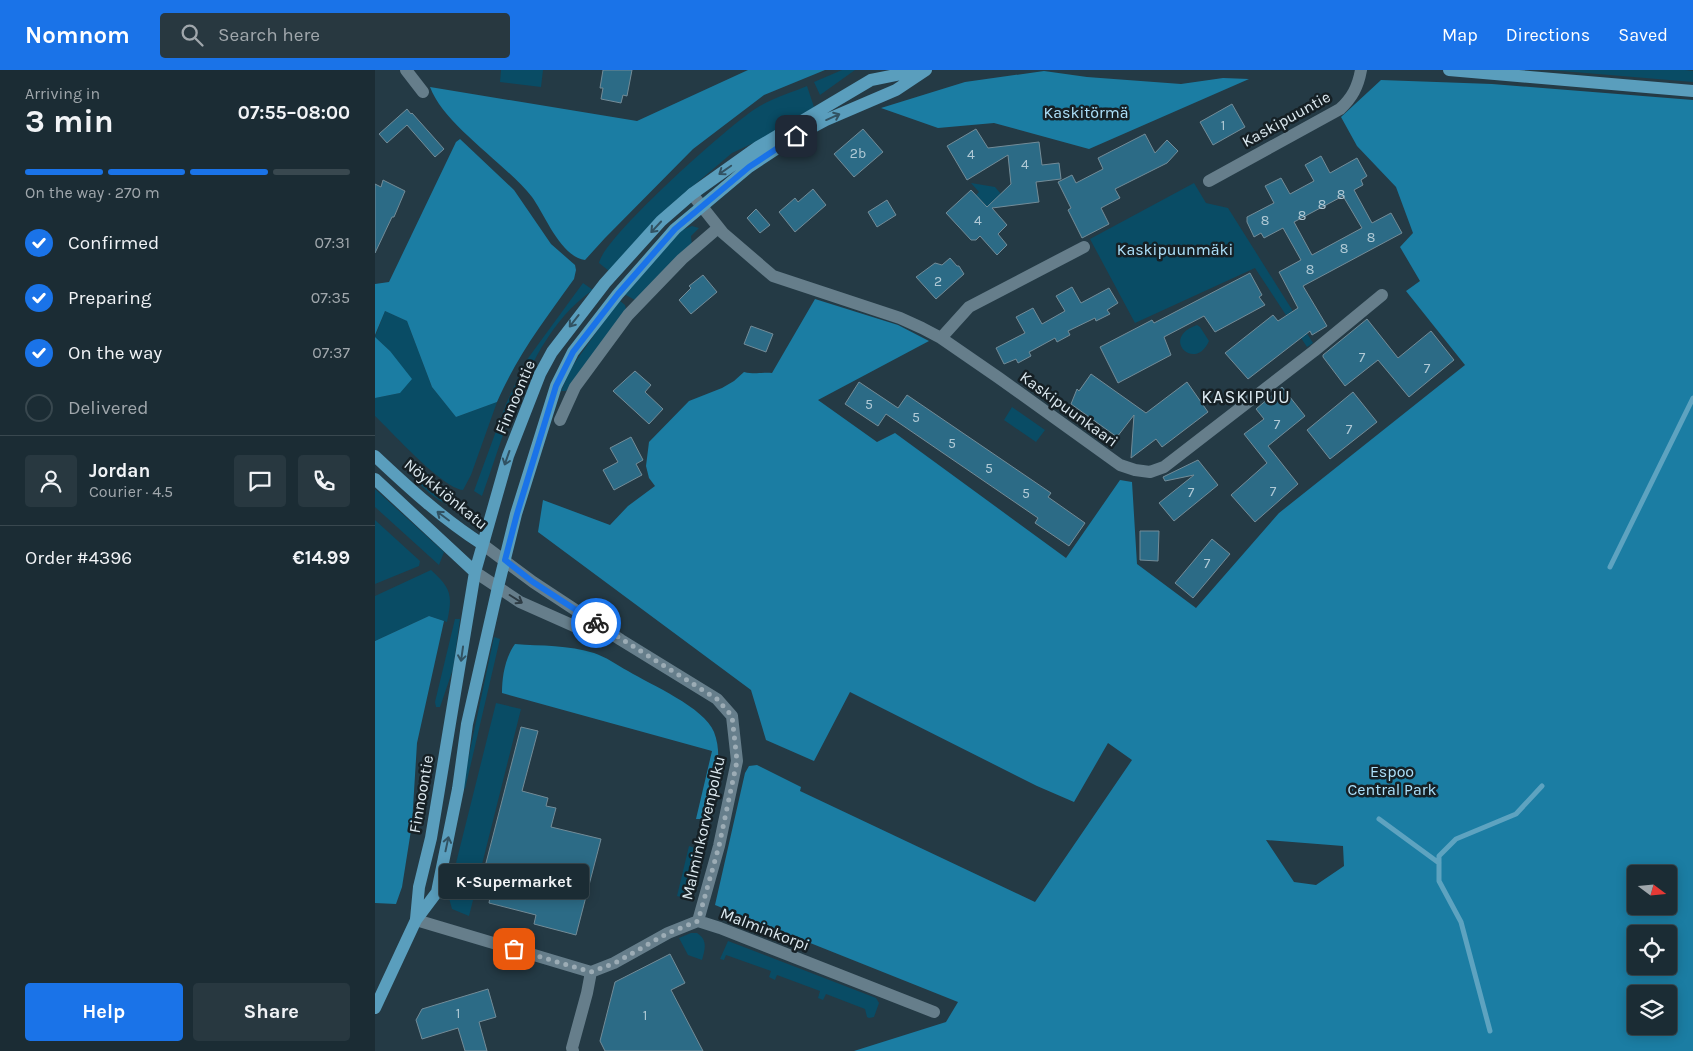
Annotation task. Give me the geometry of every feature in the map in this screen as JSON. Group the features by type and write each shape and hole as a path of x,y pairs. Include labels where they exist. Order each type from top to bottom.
{"main road":[{"name":"Finnoontie","path":"416,920 419,887 431,838 475,572 508,456 540,374 552,352 605,283 661,220 692,194 758,147 871,80 920,70"},
{"name":"Finnoontie","path":"375,1008 416,920 437,892 458,789 467,724 498,587 517,514 556,386 573,352 637,272 675,229 700,206 749,167 796,136 826,120 895,90 926,70"},
{"path":"1449,70 1693,91"},
{"name":"Nöykkiönkatu","path":"375,456 429,506 482,544"},
{"name":"Nöykkiönkatu","path":"375,479 475,572"}],"street":[{"path":"406,70 423,92"},
{"name":"Kaskipuuntie","path":"1209,181 1340,109 1351,99 1359,84 1361,70"},
{"name":"Kaskipuunkaari","path":"692,194 718,228 773,276 900,318 941,338 1120,465 1135,470 1150,472 1164,467 1211,432 1382,295"},
{"path":"560,420 575,386 628,314 682,259 718,228"},
{"path":"941,338 969,307 1084,246"},
{"name":"Nöykkiönkatu","path":"482,544 533,582 621,640 717,699 732,716 736,741"},
{"name":"Nöykkiönkatu","path":"475,572 519,602 574,626 621,640"},
{"name":"Malminkorvenpolku","path":"698,921 719,846 733,781 737,761 736,741"},
{"path":"416,920 591,972 572,1048 573,1051"},
{"name":"Malminkorpi","path":"591,972 615,963 668,933 698,921 934,1012"}],"green space":[{"path":"501,70 543,70 541,87 500,82"},
{"path":"748,70 825,70 764,95 693,149 585,260 576,257 568,251 554,234 532,197 507,171 461,130 437,101 430,87 637,121"},
{"path":"842,70 855,70 820,95 814,82"},
{"path":"1550,70 1685,70 1693,71 1693,82"},
{"name":"Kaskitörmä","path":"1044,71 1087,77 1181,84 1223,78 1249,79 1089,149 994,123 938,128 881,108 965,82"},
{"name":"Espoo Central Park","path":"1381,80 1492,84 1693,100 1693,1051 854,1051 946,1022 958,1002 715,905 745,773 749,766 757,765 801,787 800,791 1035,902 1132,760 1108,743 1074,802 1037,786 850,692 814,761 766,740 751,690 538,532 543,500 610,525 628,506 655,486 649,478 646,466 649,442 689,401 722,388 744,372 772,373 815,299 898,325 929,341 818,400 877,442 895,433 1066,558 1120,480 1132,482 1137,564 1196,608 1279,513 1465,365 1406,291 1420,281 1400,247 1413,233 1396,187 1357,146 1341,117","holes":["1266,840 1343,846 1344,866 1316,885 1294,882"]},
{"path":"807,86 814,107 779,131 732,153 667,208 609,271 599,263 606,250 622,230 643,208 720,137 761,105"},
{"path":"460,139 514,190 551,244 575,265 576,270 574,279 523,353 497,402 456,417 432,387 407,321 385,311 375,335 375,284 389,282 456,142"},
{"path":"971,183 995,187 1001,194 987,207 976,195 979,192"},
{"name":"Kaskipuunmäki","path":"1194,183 1206,203 1228,208 1313,343 1307,347 1255,268 1135,323 1090,239"},
{"path":"692,226 699,228 691,236 692,246 635,300 624,294 682,230"},
{"path":"583,283 593,290 571,308 537,356 511,412 482,496 474,491 506,404 526,361"},
{"path":"619,300 625,305 626,309 566,391 561,391 571,368"},
{"path":"385,311 407,321 432,387 456,417 497,402 471,475 463,490 454,487 430,470 375,416 375,398 400,393 390,351 375,337"},
{"path":"1197,325 1209,341 1203,350 1196,354 1189,353 1180,344 1181,337 1186,331"},
{"path":"375,337 390,351 412,379 400,393 375,398"},
{"path":"1012,407 1045,430 1036,442 1004,420"},
{"path":"413,465 436,485 457,499 455,507 435,497 407,471"},
{"path":"375,489 444,552 439,565 375,507"},
{"path":"375,520 420,561 419,566 375,584"},
{"path":"431,570 443,582 449,593 450,605 447,622 429,616 375,641 375,596"},
{"path":"429,616 444,621 417,743 412,824 402,887 396,904 375,903 375,641"},
{"path":"455,619 460,619 453,669 440,707 436,707 435,702"},
{"path":"494,637 500,639 465,789 462,788"},
{"path":"515,644 565,647 584,650 598,655 676,697 700,714 714,732 718,752 715,784 708,815 705,819 696,819 712,751 502,693 505,668"},
{"path":"496,703 521,709 469,916 452,909 449,898"},
{"path":"689,846 698,849 699,860 693,881 685,898 677,896"},
{"path":"691,933 697,933 703,939 705,948 702,960 688,955 679,938"},
{"path":"728,941 876,998 879,1003 874,1017 867,1017 865,1009 826,994 823,1000 818,998 820,991 777,975 775,980 769,977 771,971 726,955 724,960 720,959"}],"building":[{"path":"603,70 632,70 627,96 623,95 621,103 601,99 603,88 600,88"},
{"path":"1232,104 1245,127 1213,145 1200,122"},
{"path":"407,109 444,149 435,157 407,125 387,143 379,134"},
{"path":"863,129 883,152 854,177 834,154"},
{"path":"976,129 988,148 1039,142 1042,165 1059,163 1061,179 1036,182 1039,202 992,208 1007,225 998,234 1007,245 997,255 980,236 976,240 971,240 946,213 971,190 987,207 1011,184 1008,155 967,180 947,146"},
{"path":"1145,134 1155,153 1167,140 1178,151 1167,163 1115,189 1120,198 1101,208 1109,224 1082,238 1068,210 1071,208 1058,182 1072,175 1076,183 1103,169 1098,158"},
{"path":"1321,156 1330,173 1357,158 1367,176 1361,180 1363,185 1354,190 1372,223 1391,213 1402,233 1303,286 1327,326 1312,335 1310,331 1248,379 1225,353 1273,315 1278,321 1298,308 1279,272 1301,260 1283,228 1264,238 1261,233 1254,237 1247,222 1247,217 1274,203 1265,186 1281,178 1290,194 1314,181 1305,165","holes":["1343,196 1362,228 1312,255 1294,222"]},
{"path":"383,180 405,191 375,253 375,184 381,187"},
{"path":"813,189 826,205 795,232 779,212 795,198 798,202"},
{"path":"887,200 896,215 877,227 868,212"},
{"path":"756,209 770,225 760,233 747,218"},
{"path":"950,258 959,266 964,274 936,299 916,277 935,263 942,265"},
{"path":"1250,273 1262,295 1259,297 1265,305 1215,332 1204,316 1164,337 1171,355 1118,383 1100,347 1152,320 1154,323"},
{"path":"703,275 717,292 691,314 679,300 691,288 689,286"},
{"path":"1072,287 1081,303 1109,288 1118,303 1107,310 1110,314 1096,321 1095,318 1068,331 1070,335 1057,342 1055,338 1029,352 1031,356 1018,363 1016,359 1004,364 996,348 1025,333 1016,317 1033,308 1042,324 1065,311 1056,296"},
{"path":"1367,319 1398,358 1431,331 1454,360 1409,397 1378,360 1345,386 1323,355"},
{"path":"751,326 773,334 766,352 744,344"},
{"path":"635,371 651,385 645,392 663,409 649,424 613,391"},
{"path":"1091,374 1146,413 1187,382 1208,412 1162,447 1156,439 1131,458 1134,415 1117,437 1071,404 1077,389 1079,391"},
{"path":"859,382 898,408 907,395 1051,493 1048,497 1085,523 1069,546 1035,523 1038,518 886,414 878,426 845,404"},
{"path":"1282,387 1305,416 1268,446 1298,484 1255,522 1231,495 1267,463 1244,434 1264,419 1256,409"},
{"path":"1353,392 1377,422 1330,459 1307,430"},
{"path":"631,437 643,460 636,464 642,475 614,490 603,470 618,462 610,448"},
{"path":"1198,460 1218,485 1174,521 1159,503 1194,475 1165,481 1163,477"},
{"path":"1140,531 1159,531 1158,561 1140,560"},
{"path":"1212,539 1230,554 1193,598 1175,583"},
{"path":"521,727 538,731 522,791 548,798 546,806 556,808 551,827 601,839 576,935 534,924 536,915 489,903 490,897 478,894"},
{"path":"670,954 685,983 671,990 703,1051 605,1051 600,1041 615,982"},
{"path":"488,989 496,1017 479,1022 487,1051 465,1051 458,1028 422,1039 416,1020 422,1009"}],"waterway":[{"path":"1610,567 1693,398"},
{"path":"1490,1031 1461,922 1439,881 1439,856 1456,839 1516,814 1542,786"},
{"path":"1379,819 1439,863"}],"way so far":[{"path":"514,949 591,972 615,963 668,933 698,921 719,846 737,761 735,728 732,716 717,699 596,623"}],"place":[{"name":"K-Supermarket","path":"514,949"}],"district":[{"name":"KASKIPUU","path":"1246,397"}],"route":[{"path":"596,623 533,582 505,560 556,386 573,352 618,294 675,229 700,206 749,167 796,136"}]}
